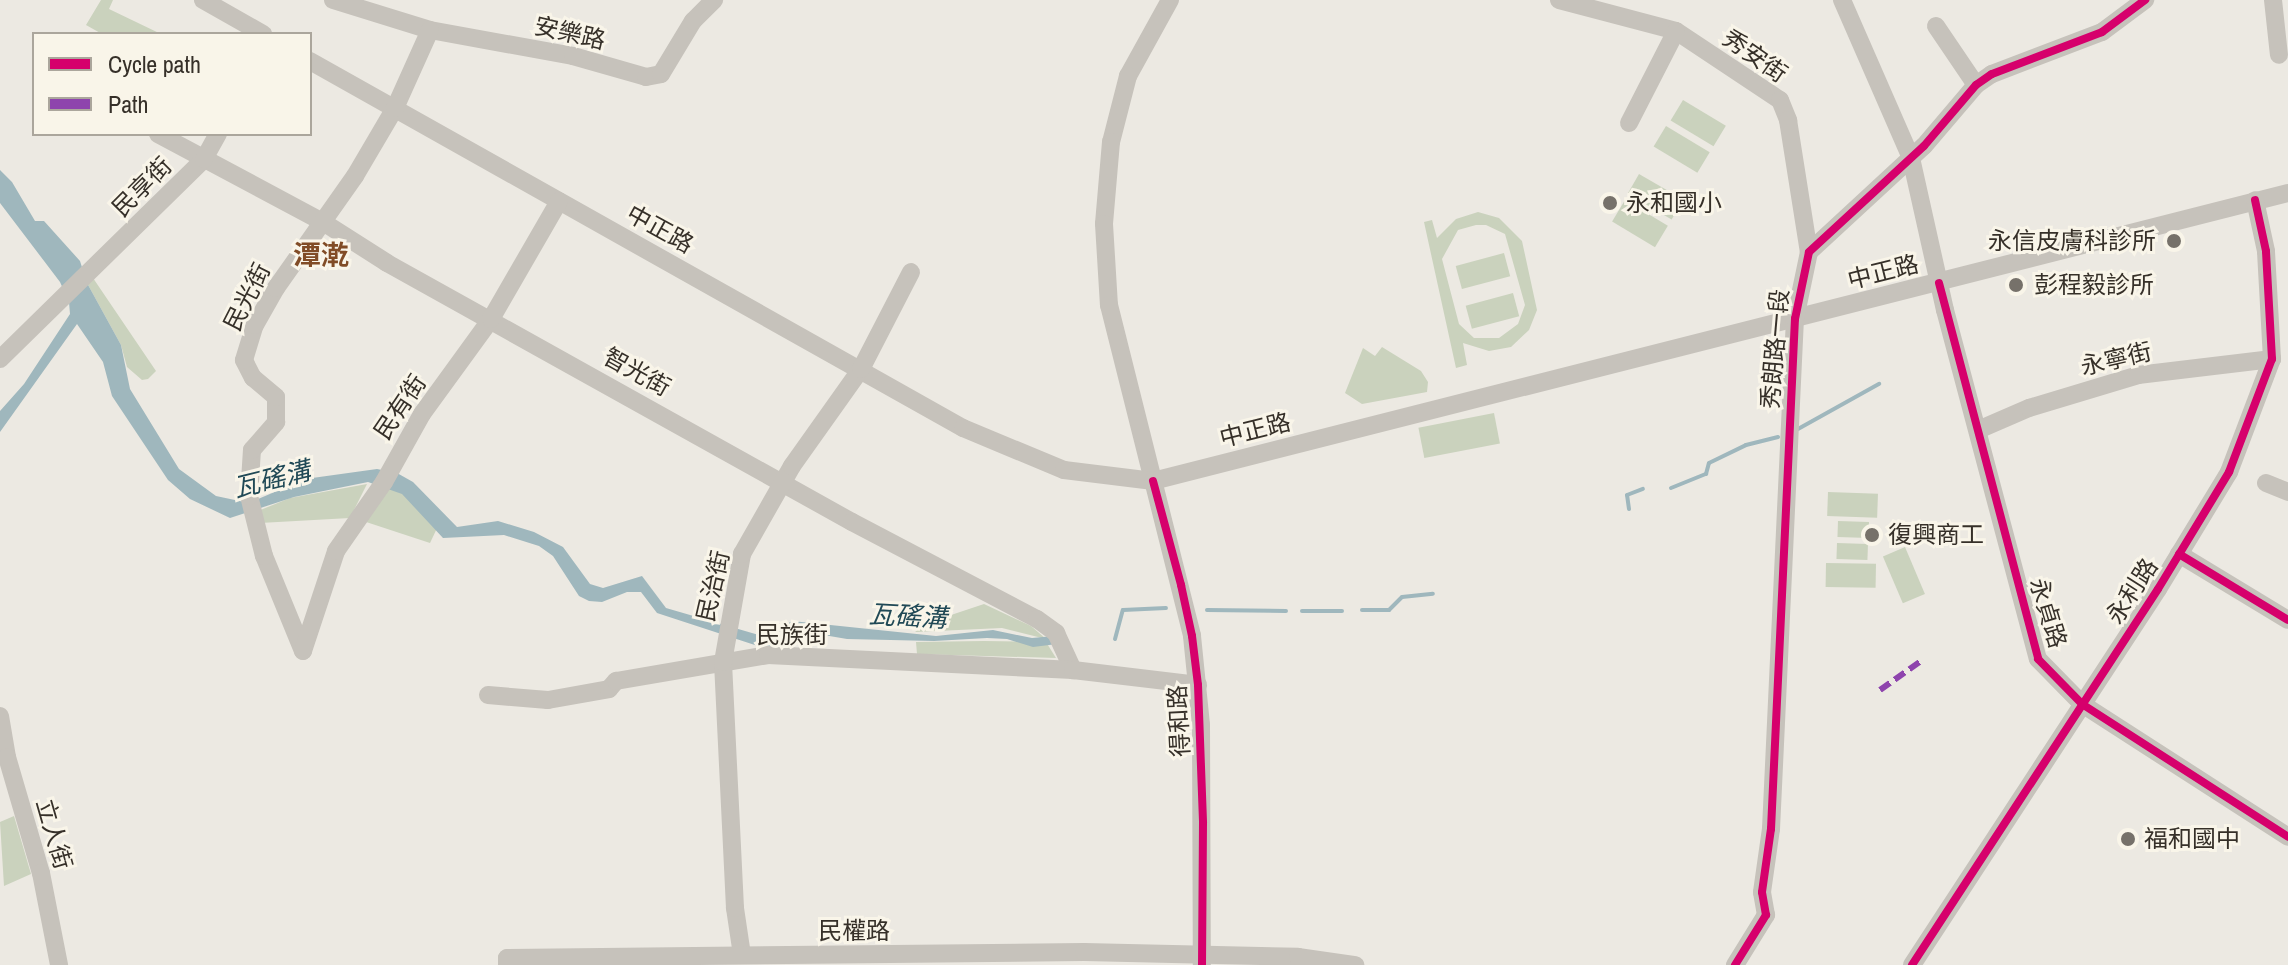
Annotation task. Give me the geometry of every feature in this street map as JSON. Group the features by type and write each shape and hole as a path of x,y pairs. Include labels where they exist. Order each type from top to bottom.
{"street":[{"path":"203,0 259,32"},
{"name":"安樂路","path":"333,0 430,30 573,56 646,77 661,74 693,21 714,0"},
{"name":"得和路","path":"1170,0 1128,76 1111,142 1104,224 1109,305 1184,598 1198,685 1203,823 1202,959"},
{"name":"秀安街","path":"1559,0 1676,31 1780,100 1788,120 1809,252"},
{"name":"永貞路","path":"1842,0 1911,158 1939,283 2038,659 2082,704 2288,837"},
{"path":"1809,252 1911,158 1976,85 1992,74 2102,32 2145,0"},
{"path":"2273,0 2279,55"},
{"path":"1936,26 1976,85"},
{"name":"民光街","path":"303,651 264,556 250,505 252,450 276,422 276,397 253,378 244,360 255,325 276,288 355,176 395,108 430,30"},
{"path":"1629,123 1676,31"},
{"name":"中正路","path":"312,62 963,428 1035,461 1064,470 1153,481 2288,193"},
{"name":"智光街","path":"162,136 323,222 387,263 852,522 1037,619 1056,633 1073,670"},
{"name":"民享街","path":"0,359 204,159 217,136"},
{"name":"永利路","path":"1912,965 2229,472 2272,359 2266,251 2255,200"},
{"name":"民有街","path":"303,651 336,551 384,482 393,460 491,319 559,201"},
{"name":"秀朗路一段","path":"1735,965 1766,915 1762,892 1771,829 1795,319 1809,252"},
{"name":"民治街","path":"742,955 735,908 723,662 742,554 783,481 861,369 911,272"},
{"name":"永寧街","path":"1978,430 2029,408 2138,375 2272,359"},
{"path":"2266,483 2288,492"},
{"path":"2179,554 2288,620"},
{"name":"民族街","path":"488,695 548,700 609,689 616,681 768,655 1073,670 1198,685"},
{"name":"立人街","path":"0,716 7,757 41,873 59,965"},
{"name":"民權路","path":"507,962 742,955 1298,957 1355,965"}],"green space":[{"path":"101,0 113,0 109,9 157,32 98,32 86,25"},
{"path":"1683,100 1726,126 1713,146 1671,121"},
{"path":"1666,126 1710,152 1697,173 1654,147"},
{"path":"1639,174 1683,200 1672,219 1628,194"},
{"path":"1625,200 1668,226 1655,247 1612,221"},
{"path":"1478,212 1499,218 1522,241 1537,310 1529,330 1511,347 1489,351 1463,343 1467,365 1456,368 1424,222 1432,220 1437,238 1456,219","holes":["1486,225 1505,234 1525,305 1518,324 1499,338 1474,338 1459,324 1442,259 1458,230"]},
{"path":"1504,253 1510,276 1462,289 1456,266"},
{"path":"93,278 156,371 148,379 142,380 127,367 121,345 87,283"},
{"path":"1513,293 1519,316 1472,329 1466,306"},
{"path":"1382,347 1421,371 1428,382 1427,392 1362,404 1345,393 1363,348 1375,356"},
{"path":"1494,413 1500,443 1424,458 1418,428"},
{"path":"383,479 419,501 439,524 430,543 357,519"},
{"path":"367,484 350,518 260,523 258,511 290,498"},
{"path":"1828,492 1878,494 1877,518 1827,516"},
{"path":"1838,521 1869,522 1868,538 1837,537"},
{"path":"1837,543 1868,544 1867,560 1836,559"},
{"path":"1905,547 1925,594 1903,603 1883,556"},
{"path":"1826,563 1876,564 1876,588 1826,587"},
{"path":"984,604 1031,626 1046,639 1002,628 915,632 927,623"},
{"path":"916,642 1046,642 1056,658 917,654"},
{"path":"14,816 31,874 4,886 0,822"}],"water":[{"path":"0,170 12,182 35,221 44,221 80,261 87,283 121,345 130,389 179,469 216,496 249,503 305,479 377,469 397,473 413,482 457,527 498,521 534,532 563,547 590,584 603,588 642,576 666,608 766,637 792,621 936,636 993,630 1032,638 1054,636 1057,644 1033,647 1007,639 987,638 934,641 847,639 800,631 767,649 657,613 641,592 627,592 602,602 589,601 579,596 553,556 539,546 504,535 443,538 402,494 368,482 294,497 230,518 190,499 168,480 112,396 103,362 77,324 0,432 0,411 24,384 70,314 69,302 60,282 0,203"}],"waterway":[{"name":"瓦磘溝","path":"1798,429 1879,384"},
{"name":"瓦磘溝","path":"1671,488 1706,474 1709,463 1746,445 1778,437"},
{"name":"瓦磘溝","path":"1629,509 1627,495 1643,489"},
{"name":"瓦磘溝","path":"1362,610 1389,610 1402,597 1433,594"},
{"name":"瓦磘溝","path":"1115,639 1123,610 1166,608"},
{"name":"瓦磘溝","path":"1207,610 1286,611"},
{"name":"瓦磘溝","path":"1302,611 1342,611"}],"marked path":[{"path":"1880,690 1921,661"}],"cycle path":[{"path":"1735,965 1766,915 1762,892 1771,829 1795,319 1809,252 1924,146 1976,85 1992,74 2102,32 2145,0"},
{"path":"1912,965 2158,589 2229,472 2272,359 2266,251 2255,200"},
{"path":"1939,283 2038,659 2082,704 2288,837"},
{"path":"1153,481 1181,585 1198,685 1203,823 1202,965"},
{"path":"2179,554 2288,620"}],"place":[{"name":"永和國小","path":"1610,203"},
{"name":"永信皮膚科診所","path":"2174,241"},
{"name":"彭程毅診所","path":"2016,285"},
{"name":"復興商工","path":"1872,535"},
{"name":"福和國中","path":"2128,839"}],"district":[{"name":"潭漧","path":"321,255"}]}
